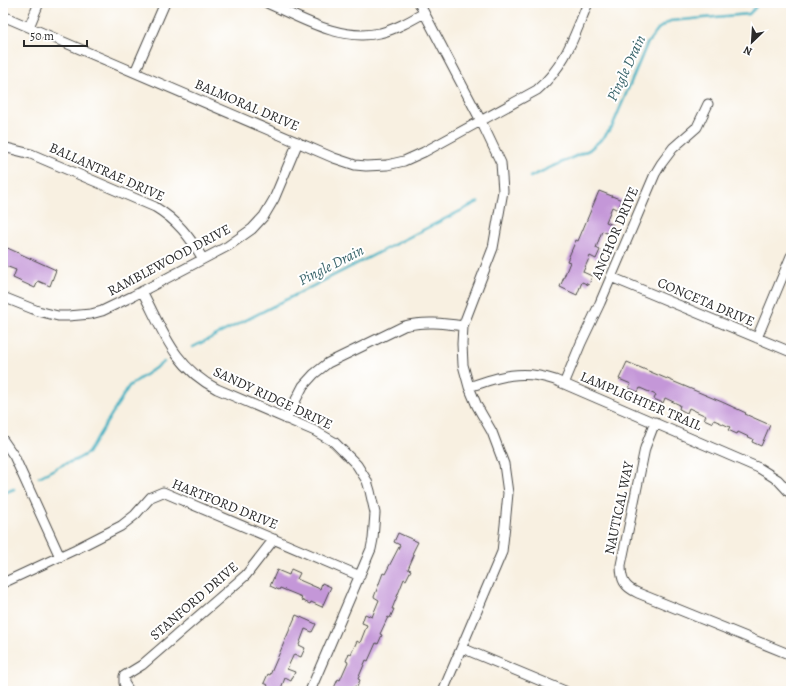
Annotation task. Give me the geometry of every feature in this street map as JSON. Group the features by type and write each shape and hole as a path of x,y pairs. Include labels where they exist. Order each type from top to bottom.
{"street":[{"path":"29,27 39,3"},
{"path":"135,72 165,3"},
{"path":"267,3 327,29 357,35 368,35 388,31 424,13"},
{"path":"419,3 482,121 501,163 503,191 492,248 463,326 462,353 465,376 469,388 477,406 492,432 504,464 508,493 502,552 444,691"},
{"name":"BALMORAL DRIVE","path":"3,16 334,158 366,166 387,165 404,161 530,96 552,77 568,52 588,3"},
{"name":"ANCHOR DRIVE","path":"564,384 661,164 674,148 697,127 708,104"},
{"name":"RAMBLEWOOD DRIVE","path":"3,296 38,311 58,316 68,316 91,314 102,311 142,291 237,241 252,229 261,219 274,199 298,142"},
{"name":"BALLANTRAE DRIVE","path":"3,147 31,154 155,207 180,225 193,241 203,258"},
{"path":"757,338 791,256"},
{"name":"CONCETA DRIVE","path":"611,277 791,352"},
{"name":"SANDY RIDGE DRIVE","path":"142,291 173,351 190,371 207,384 217,389 315,431 334,442 354,460 367,481 375,513 371,549 310,691"},
{"path":"286,419 303,386 314,374 328,363 404,326 417,323 435,322 463,326"},
{"name":"LAMPLIGHTER TRAIL","path":"469,388 494,378 514,374 546,377 655,422 759,468 778,480 791,494"},
{"name":"NAUTICAL WAY","path":"655,422 645,448 621,565 621,578 630,590 791,655"},
{"path":"3,440 14,456 60,557"},
{"name":"HARTFORD DRIVE","path":"3,583 60,557 121,526 151,497 163,492 360,576"},
{"name":"STANFORD DRIVE","path":"129,691 124,683 124,676 142,665 246,575 274,539"},
{"path":"462,648 565,691"}],"building":[{"path":"599,191 622,200 618,210 612,207 606,222 613,225 609,234 602,231 596,248 600,250 596,259 590,256 583,272 592,276 589,285 582,282 577,295 560,287 570,262 567,261 576,240 578,241"},
{"path":"3,246 56,270 50,286 38,281 35,288 13,278 16,270 3,265"},
{"path":"627,362 722,402 770,425 761,446 752,442 753,439 738,432 737,434 728,430 730,427 714,420 713,423 704,419 706,416 689,408 687,413 679,409 680,405 665,398 663,403 654,399 656,395 640,388 638,392 629,388 631,384 619,379"},
{"path":"398,533 418,542 412,554 414,555 408,569 411,570 406,580 404,579 392,609 394,609 390,618 388,617 380,634 382,635 378,644 376,643 368,661 366,660 358,679 360,680 357,687 355,686 353,691 341,691 334,688 338,679 340,680 348,662 346,661 349,653 351,654 357,641 360,643 367,625 362,623 365,614 372,617 379,600 374,597 383,573 385,574 400,545 394,542"},
{"path":"291,569 300,573 297,579 320,589 322,583 331,587 322,607 311,602 310,604 301,600 302,597 280,588 279,590 270,586 277,570 289,575"},
{"path":"296,615 316,624 312,632 305,629 299,645 305,648 301,657 294,654 287,669 295,672 291,681 285,678 280,691 265,691 268,685 264,683 268,674 270,675"}],"waterway":[{"name":"Pingle Drain","path":"530,177 589,150 603,138 612,127 647,44 658,29 670,21 749,14 755,8 757,3"},
{"name":"Pingle Drain","path":"193,347 478,202"},
{"name":"Pingle Drain","path":"39,477 88,453 129,386 164,362"},
{"name":"Pingle Drain","path":"3,493 14,489"}]}
